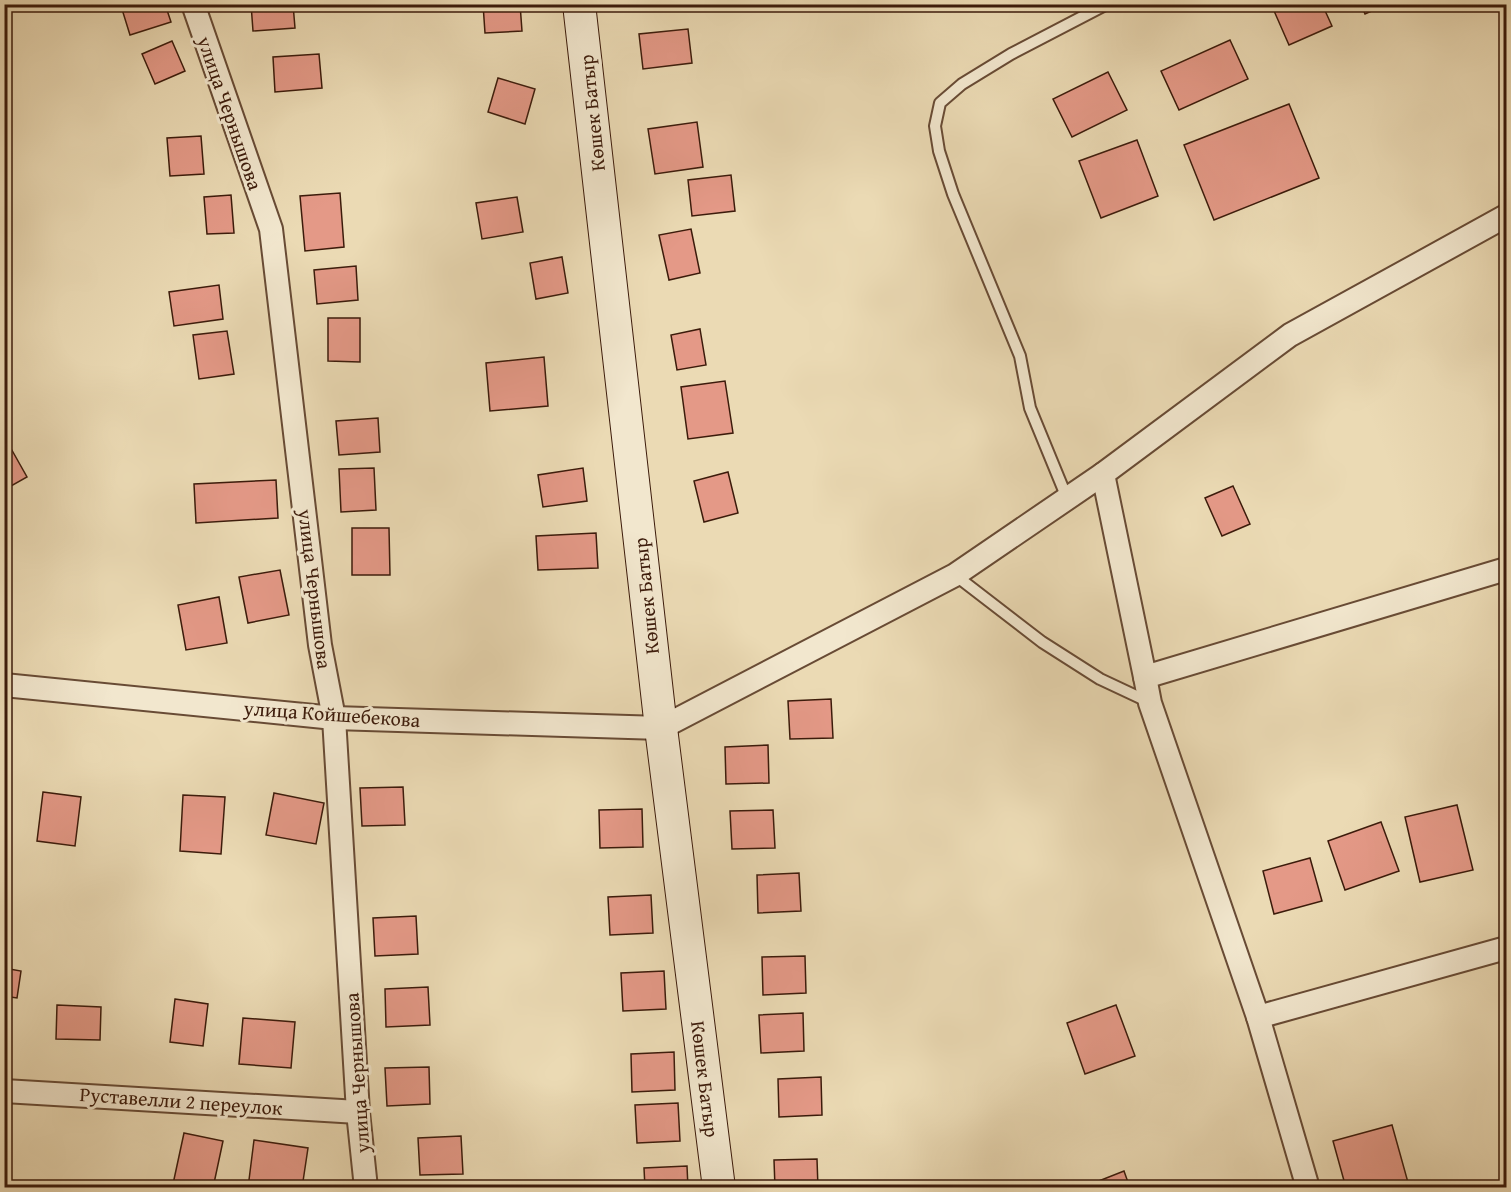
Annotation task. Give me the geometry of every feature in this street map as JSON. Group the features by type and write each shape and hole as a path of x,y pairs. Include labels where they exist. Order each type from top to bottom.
{"street":[{"name":"улица Чернышова","path":"193,4 271,229 320,645 334,718 358,1112 366,1188"},
{"name":"Көшек Батыр","path":"579,4 661,728 719,1188"},
{"path":"661,728 955,574 1103,474 1290,335 1506,216"},
{"path":"1103,474 1150,703 1258,1017 1308,1188"},
{"path":"1145,676 1506,569"},
{"name":"улица Койшебекова","path":"4,685 334,718 661,728"},
{"path":"1258,1017 1506,948"},
{"name":"Руставелли 2 переулок","path":"4,1091 358,1112"}],"lane":[{"path":"1067,498 1030,408 1020,356 953,194 939,151 935,126 940,103 962,84 1011,54 1107,4"},
{"path":"955,574 1042,642 1100,679 1150,703"}],"building":[{"path":"125,4 165,4 171,22 130,35 121,6"},
{"path":"251,4 293,4 295,28 253,31"},
{"path":"483,4 520,4 522,31 485,33"},
{"path":"1271,4 1322,4 1332,26 1289,45"},
{"path":"1361,4 1385,4 1385,5 1365,14"},
{"path":"688,29 692,63 643,69 639,34"},
{"path":"1230,40 1248,79 1179,110 1161,71"},
{"path":"172,41 185,71 155,84 142,54"},
{"path":"319,54 322,88 275,92 273,57"},
{"path":"1108,72 1127,110 1072,137 1053,99"},
{"path":"498,78 535,89 525,124 488,112"},
{"path":"1289,104 1319,178 1214,220 1184,145"},
{"path":"697,122 703,167 655,174 648,129"},
{"path":"201,136 204,174 170,176 167,138"},
{"path":"1137,140 1158,196 1101,218 1079,161"},
{"path":"731,175 735,211 692,216 688,180"},
{"path":"340,193 344,247 305,251 300,196"},
{"path":"231,195 234,233 207,234 204,197"},
{"path":"517,197 523,232 482,239 476,203"},
{"path":"691,229 700,273 669,280 659,235"},
{"path":"562,257 568,293 536,299 530,263"},
{"path":"356,266 358,300 317,304 314,270"},
{"path":"219,285 223,319 174,326 169,292"},
{"path":"328,318 360,318 360,362 328,361"},
{"path":"700,329 706,365 677,370 671,335"},
{"path":"227,331 234,374 199,379 193,335"},
{"path":"544,357 548,406 490,411 486,363"},
{"path":"725,381 733,433 688,439 681,387"},
{"path":"378,418 380,452 339,455 336,421"},
{"path":"9,445 27,477 4,490 4,447"},
{"path":"374,468 376,510 341,512 339,469"},
{"path":"583,468 587,501 543,507 538,475"},
{"path":"728,472 738,513 704,522 694,481"},
{"path":"276,480 278,518 196,523 194,484"},
{"path":"1233,486 1250,524 1222,536 1205,498"},
{"path":"352,528 389,528 390,575 352,575"},
{"path":"596,533 598,568 538,570 536,536"},
{"path":"280,570 289,615 248,623 239,577"},
{"path":"219,597 227,643 186,650 178,605"},
{"path":"831,699 833,738 790,739 788,701"},
{"path":"768,745 769,783 726,784 725,747"},
{"path":"403,787 405,825 362,826 360,788"},
{"path":"43,792 81,797 75,846 37,841"},
{"path":"274,793 324,803 316,844 266,835"},
{"path":"183,795 225,797 221,854 180,851"},
{"path":"1457,805 1473,870 1420,882 1405,817"},
{"path":"642,809 643,847 600,848 599,810"},
{"path":"773,810 775,848 732,849 730,811"},
{"path":"1381,822 1399,871 1345,890 1328,841"},
{"path":"1310,858 1322,901 1274,914 1263,871"},
{"path":"799,873 801,911 758,913 757,875"},
{"path":"651,895 653,933 610,935 608,897"},
{"path":"416,916 418,954 375,956 373,918"},
{"path":"805,956 806,993 763,995 762,957"},
{"path":"4,968 21,971 17,998 4,996"},
{"path":"664,971 666,1009 623,1011 621,973"},
{"path":"428,987 430,1025 386,1027 385,989"},
{"path":"175,999 208,1004 203,1046 170,1042"},
{"path":"57,1005 101,1007 100,1040 56,1039"},
{"path":"1116,1005 1135,1056 1085,1074 1067,1023"},
{"path":"803,1013 804,1051 761,1053 759,1015"},
{"path":"243,1018 295,1022 291,1068 239,1064"},
{"path":"674,1052 675,1090 632,1092 631,1054"},
{"path":"429,1067 430,1104 387,1106 385,1068"},
{"path":"821,1077 822,1115 779,1117 778,1079"},
{"path":"678,1103 680,1141 637,1143 635,1105"},
{"path":"1392,1125 1409,1186 1346,1188 1333,1141"},
{"path":"184,1133 223,1141 213,1188 190,1188 173,1184"},
{"path":"461,1136 463,1174 420,1175 418,1138"},
{"path":"254,1140 308,1148 302,1188 248,1188"},
{"path":"817,1159 818,1188 775,1188 774,1160"},
{"path":"687,1166 688,1188 645,1188 644,1168"},
{"path":"1124,1171 1130,1188 1081,1188"}]}
